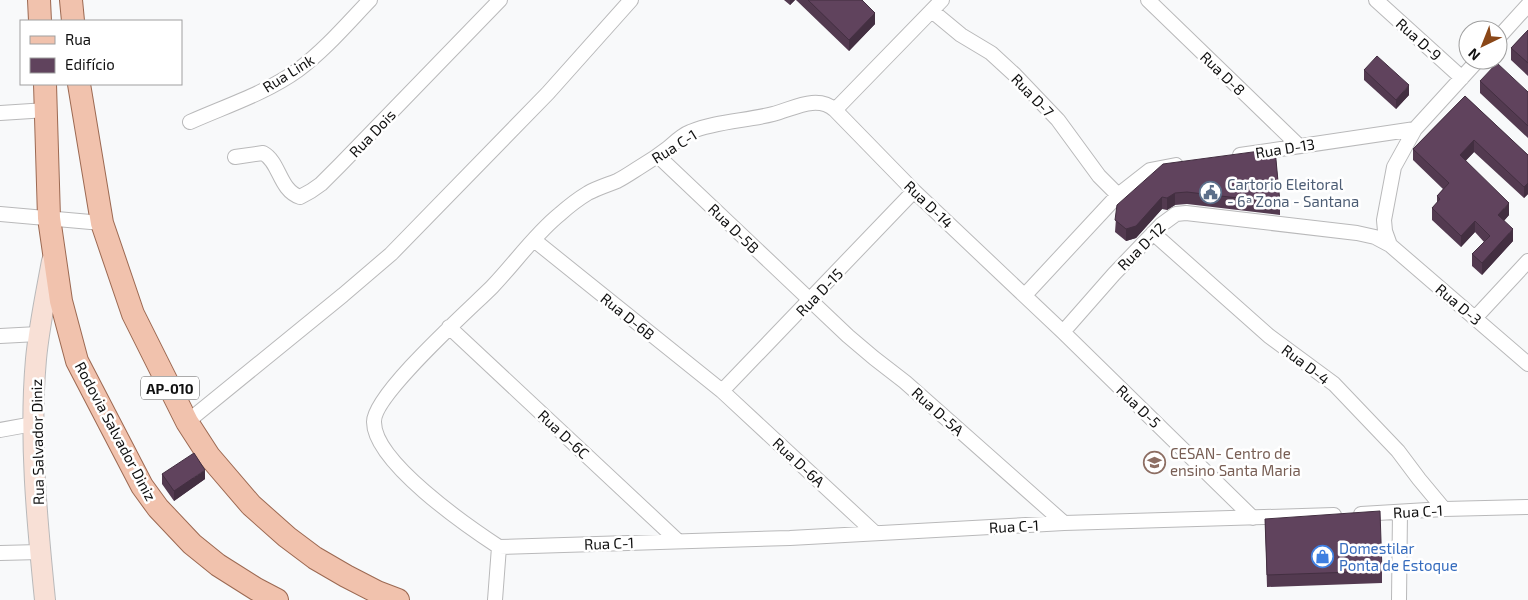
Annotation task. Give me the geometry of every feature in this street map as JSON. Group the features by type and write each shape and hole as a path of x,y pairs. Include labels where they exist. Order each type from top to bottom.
{"main road":[{"path":"39,0 40,20"},
{"path":"71,0 73,20"},
{"name":"Rodovia Salvador Diniz","path":"45,85 49,218 53,255 61,301 77,361 142,486 158,508 192,544 232,574 277,600"},
{"name":"AP-010","path":"79,85 102,223 133,314 187,422 209,456 251,505 287,537 315,558 346,576 398,600"}],"street":[{"name":"Rua Link","path":"190,122 275,84 297,70 320,52 370,0"},
{"name":"Rua Dois","path":"235,157 263,153 270,158 286,186 294,195 300,196 311,192 358,147 500,0"},
{"path":"187,422 343,296 391,254 548,93 631,0"},
{"path":"835,110 942,0"},
{"name":"Rua D-8","path":"1148,0 1298,145"},
{"name":"Rua D-9","path":"1376,0 1462,78"},
{"path":"1508,27 1528,5"},
{"name":"Rua D-7","path":"932,11 961,35 990,53 1015,76 1058,120 1099,176 1118,194"},
{"path":"1390,245 1385,231 1384,220 1394,167 1414,129 1469,70"},
{"name":"Rua C-1","path":"835,110 827,104 814,103 759,118 703,128 684,135 658,156 625,177 580,198 552,220 492,286 411,367 384,400 374,416 375,429 385,452 399,468 449,510 499,547 790,538 1064,523 1253,518 1528,507"},
{"path":"0,113 47,110"},
{"name":"Rua D-14","path":"835,110 914,191 1025,295"},
{"name":"Rua D-13","path":"1224,157 1414,129"},
{"name":"Rua D-5B","path":"658,156 810,301"},
{"path":"1025,295 1118,194 1150,170 1187,163"},
{"name":"Rua D-15","path":"722,391 914,191"},
{"name":"Rua D-12","path":"1063,332 1114,274 1171,216 1186,213 1357,233 1375,237 1390,245"},
{"path":"0,214 102,223"},
{"name":"Rua D-4","path":"1153,233 1270,336 1334,384 1398,451 1444,509"},
{"name":"Rua D-6B","path":"534,240 722,391"},
{"name":"Rua D-3","path":"1390,245 1476,317 1528,364"},
{"name":"Rua Salvador Diniz","path":"45,600 40,552 33,424 38,334 53,255"},
{"path":"1476,317 1528,261"},
{"name":"Rua D-5","path":"1025,295 1253,518"},
{"name":"Rua D-5A","path":"810,301 862,349 905,382 1064,523"},
{"name":"Rua D-6C","path":"449,328 678,541"},
{"path":"0,336 38,334"},
{"name":"Rua D-6A","path":"722,391 875,533"},
{"path":"0,430 33,424"},
{"path":"1399,600 1400,512"},
{"path":"495,600 499,547"},
{"path":"0,553 40,552"}],"building":[{"path":"808,0 862,0 875,13 849,40"},
{"path":"1528,30 1528,63 1511,48"},
{"path":"1377,56 1409,85 1396,100 1364,70"},
{"path":"1490,70 1504,70 1528,92 1528,126 1480,81"},
{"path":"1465,96 1528,155 1528,183 1524,187 1474,140 1460,155 1509,203 1498,215 1513,229 1482,263 1472,254 1490,236 1475,221 1461,236 1432,208 1440,199 1437,196 1449,183 1413,149"},
{"name":"Cartorio Eleitoral - 6ª Zona - Santana","path":"1275,149 1280,203 1187,192 1175,193 1167,198 1162,197 1136,226 1126,229 1115,220 1117,205 1163,164"},
{"path":"194,453 205,470 174,491 162,474"},
{"name":"Domestilar Ponta de Estoque","path":"1380,511 1382,571 1267,575 1265,519"}],"place":[{"name":"Cartorio Eleitoral - 6ª Zona - Santana","path":"1211,193"},
{"name":"CESAN- Centro de ensino Santa Maria","path":"1154,462"},
{"name":"Domestilar Ponta de Estoque","path":"1323,557"}]}
